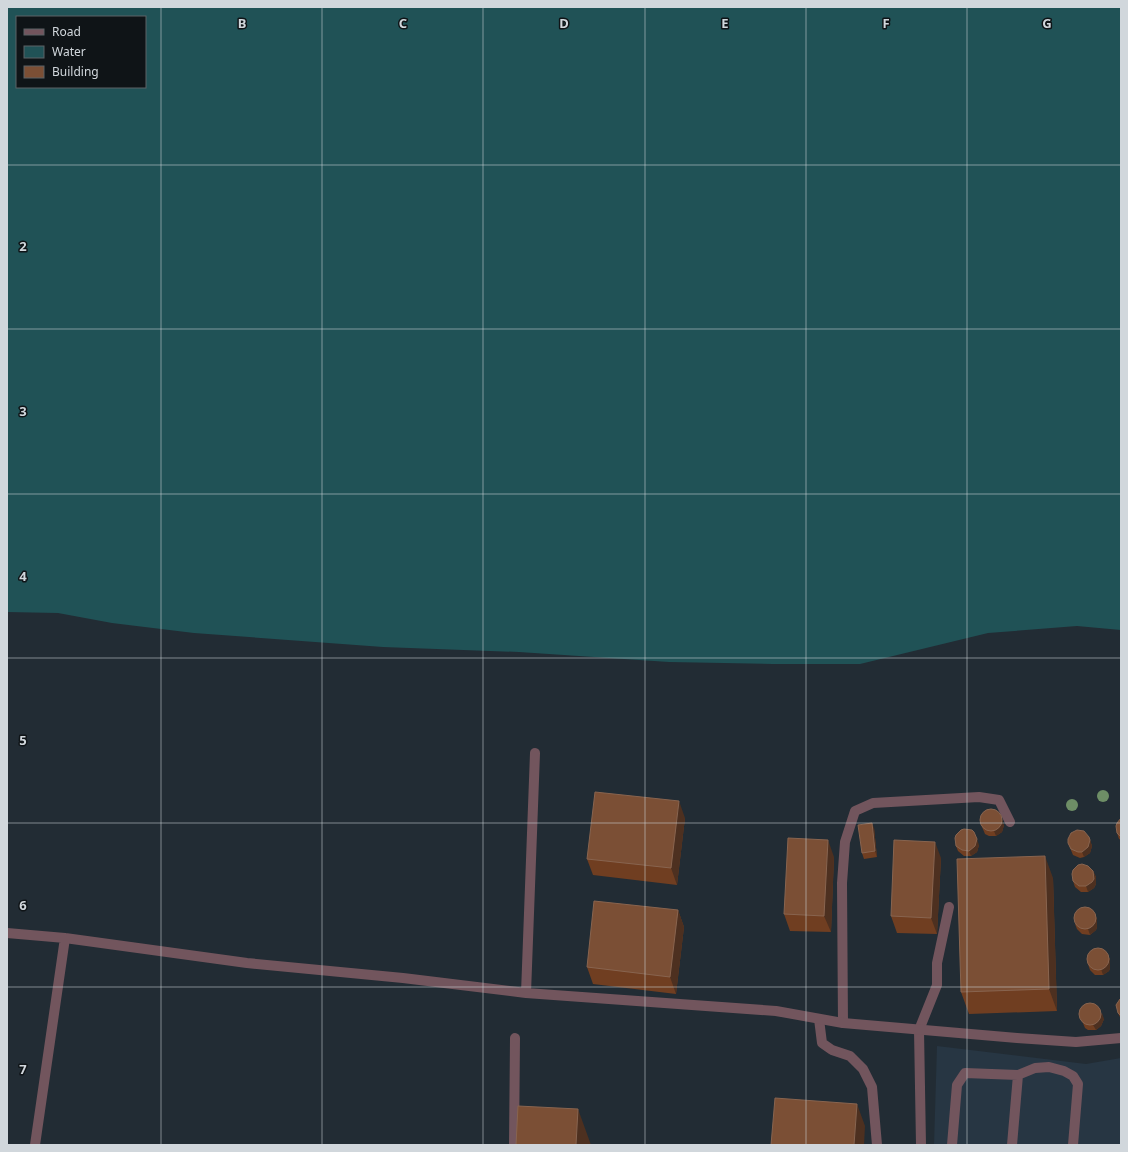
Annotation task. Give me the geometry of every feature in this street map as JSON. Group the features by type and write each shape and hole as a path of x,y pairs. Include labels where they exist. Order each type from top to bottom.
{"street":[{"path":"526,993 535,753"},
{"path":"843,1023 842,883 845,842 856,811 874,803 979,798 999,800 1010,822"},
{"path":"921,1145 919,1030 937,985 937,963 948,907"},
{"path":"7,933 65,938 247,963 403,978 526,993 776,1012 843,1023 1076,1042 1121,1038"},
{"path":"35,1145 65,938"},
{"path":"819,1019 822,1043 832,1050 850,1056 863,1070 872,1087 877,1145"},
{"path":"514,1145 515,1038"},
{"path":"952,1145 957,1085 965,1073 1018,1075 1035,1068 1049,1067 1064,1071 1073,1076 1078,1084 1073,1145"},
{"path":"1012,1145 1018,1075"}],"shaded area":[{"path":"937,1046 1086,1064 1121,1058 1121,1145 934,1145"}],"water":[{"path":"7,7 1121,7 1121,630 1077,626 988,633 860,664 773,664 669,662 519,652 383,647 194,633 112,623 58,613 7,612"}],"building":[{"path":"595,792 679,801 671,868 587,859"},
{"path":"991,809 999,812 1002,820 999,828 991,831 983,828 980,820 983,812"},
{"path":"1121,818 1121,837 1117,833 1116,826"},
{"path":"872,823 875,851 862,853 858,825"},
{"path":"964,829 972,830 977,839 975,846 969,851 962,850 956,846 956,835"},
{"path":"1077,830 1084,831 1090,840 1088,847 1082,852 1071,849 1068,843 1071,833"},
{"path":"788,838 828,840 824,916 784,914"},
{"path":"894,840 935,842 931,918 891,916"},
{"path":"1045,856 1049,989 961,992 957,859"},
{"path":"1082,864 1088,866 1093,871 1094,879 1086,886 1079,886 1073,881 1073,870 1078,865"},
{"path":"594,901 678,910 670,977 587,967"},
{"path":"1085,907 1093,910 1096,918 1093,926 1085,929 1077,926 1074,918 1077,910"},
{"path":"1098,948 1106,951 1109,959 1106,967 1098,970 1090,967 1087,959 1090,951"},
{"path":"1121,998 1121,1016 1118,1013 1116,1005"},
{"path":"1090,1003 1098,1006 1101,1014 1098,1022 1090,1025 1082,1022 1079,1014 1082,1006"},
{"path":"775,1098 857,1104 854,1145 771,1145"},
{"path":"518,1106 578,1109 576,1145 516,1145"}]}
